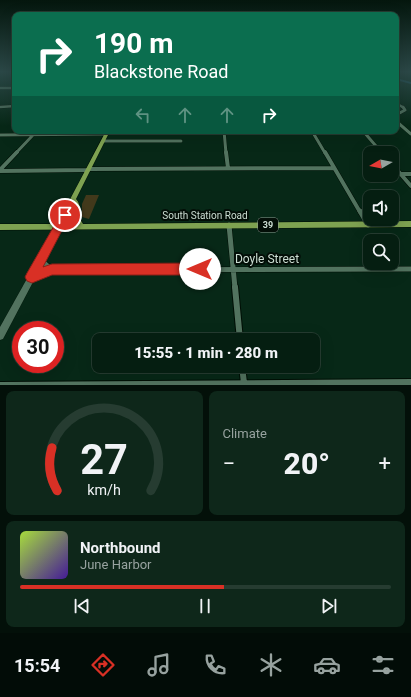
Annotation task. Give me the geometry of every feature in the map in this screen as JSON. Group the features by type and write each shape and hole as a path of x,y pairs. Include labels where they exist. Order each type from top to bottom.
{"main road":[{"path":"1,332 59,227 107,134"},
{"path":"73,200 77,204 77,221 82,227"},
{"name":"South Station Road","path":"399,224 411,224"},
{"name":"South Station Road","path":"0,227 363,225"}],"street":[{"path":"399,104 405,110 399,113"},
{"path":"0,106 12,106"},
{"path":"399,124 411,134"},
{"path":"0,135 58,134"},
{"path":"224,134 228,168"},
{"path":"314,134 363,217"},
{"path":"366,134 376,146"},
{"path":"0,171 33,135"},
{"path":"103,141 181,141"},
{"path":"0,171 334,168"},
{"path":"400,174 411,174"},
{"path":"400,174 411,186"},
{"path":"229,225 239,333"},
{"path":"41,260 52,270"},
{"name":"Doyle Street","path":"32,277 52,270 411,269"},
{"path":"243,373 244,383"},
{"path":"0,385 411,382"}],"shaded area":[{"path":"86,195 99,195 89,219 82,217 82,204"}],"route":[{"path":"65,215 32,277 42,272 52,270 200,269"}]}
